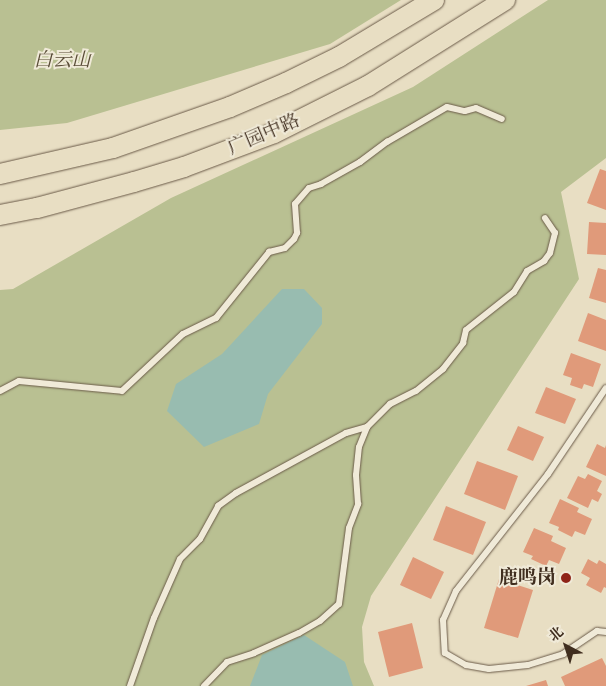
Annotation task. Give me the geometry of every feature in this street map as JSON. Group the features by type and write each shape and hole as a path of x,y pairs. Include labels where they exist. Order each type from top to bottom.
{"main road":[{"name":"广园中路","path":"0,174 113,148 230,107 286,84 339,57 434,0"},
{"name":"广园中路","path":"0,215 37,208 134,182 200,161 274,132 368,86 505,0"}],"lane":[{"path":"0,391 19,381 122,391 183,334 216,318 269,252 285,248 294,239 297,233 295,204 309,188 321,184 360,162 387,142 447,107 464,111 476,108 502,119"},
{"path":"204,686 227,662 254,653 299,633 320,620 339,604 349,528 358,504 356,475 359,447 367,427 390,404 416,391 443,369 463,343 466,330 514,292 526,271 544,261 550,253 555,234 545,218"},
{"path":"606,388 548,474 456,591 443,620 445,653 466,665 490,669 528,666 563,654 597,632 606,632"},
{"path":"130,686 154,618 180,559 200,538 218,506 236,493 346,433 367,427"}],"green space":[{"name":"白云山","path":"0,0 401,0 330,44 67,123 0,130"},
{"path":"548,0 606,0 606,158 561,192 579,279 371,596 362,627 364,662 374,686 0,686 0,290 13,289 171,198 413,87"}],"water":[{"path":"282,289 304,289 322,308 322,324 268,394 259,424 204,447 167,411 176,384 222,354"},
{"path":"304,635 345,662 353,686 250,686 262,655"}],"building":[{"path":"600,169 606,171 606,210 587,203"},
{"path":"589,222 606,223 606,255 587,254"},
{"path":"598,268 606,270 606,303 589,298"},
{"path":"588,313 606,320 606,351 578,341"},
{"path":"571,353 601,364 593,387 584,384 582,389 570,385 572,378 563,375"},
{"path":"546,387 576,399 565,424 535,413"},
{"path":"518,426 544,437 533,461 507,450"},
{"path":"597,444 605,448 606,445 606,476 586,467"},
{"path":"477,461 518,476 505,510 464,494"},
{"path":"588,474 602,481 597,491 602,494 598,502 592,499 588,508 567,498 578,476 585,479"},
{"path":"560,499 579,508 577,512 592,519 585,535 575,531 572,537 558,530 559,527 549,523"},
{"path":"446,506 486,522 473,555 433,540"},
{"path":"534,528 553,536 551,541 566,548 559,564 549,560 546,566 531,559 533,556 523,552"},
{"path":"413,557 444,572 431,599 400,585"},
{"path":"588,559 597,564 599,560 606,564 606,588 604,587 601,593 586,585 590,578 581,573"},
{"path":"499,579 533,590 518,638 484,628"},
{"path":"412,623 423,668 389,677 378,632"},
{"path":"602,658 606,666 606,686 565,686 561,677"},
{"path":"546,680 548,686 526,686"}],"place":[{"name":"鹿鸣岗","path":"566,578"}]}
